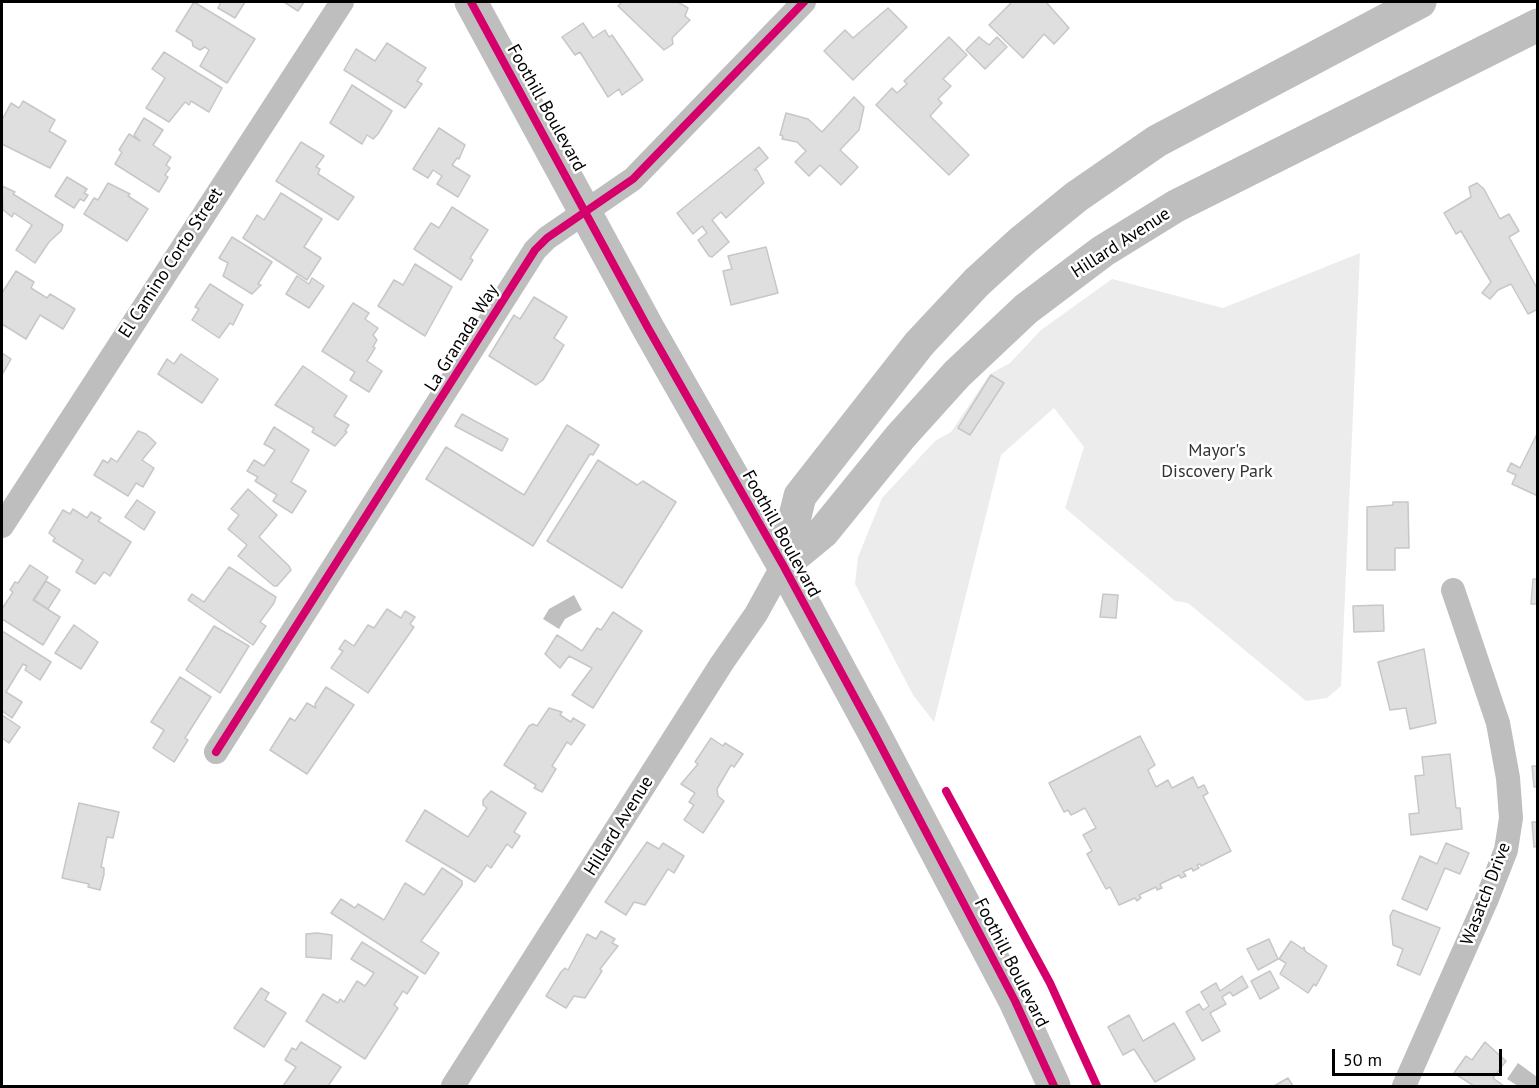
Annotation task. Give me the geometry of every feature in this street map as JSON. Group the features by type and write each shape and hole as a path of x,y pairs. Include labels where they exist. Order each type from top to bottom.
{"main road":[{"name":"Foothill Boulevard","path":"471,2 664,356 783,565 1015,1001 1054,1086"},
{"name":"Hillard Avenue","path":"783,565 800,496 919,344 977,282 1022,241 1076,197 1156,141 1420,2"},
{"name":"Hillard Avenue","path":"783,565 823,532 901,436 957,374 1026,309 1103,251 1176,207 1538,25"}],"street":[{"name":"El Camino Corto Street","path":"2,526 342,2"},
{"name":"La Granada Way","path":"216,752 535,250 547,238 633,179 804,2"},
{"name":"Hillard Avenue","path":"453,1086 756,614 783,565"},
{"name":"Wasatch Drive","path":"1404,1086 1486,902 1506,850 1511,818 1498,723 1453,590"}],"green space":[{"name":"Mayor's Discovery Park","path":"1360,253 1341,686 1327,698 1306,701 1188,603 1175,601 1065,508 1084,447 1054,408 1001,455 934,722 913,695 855,584 858,557 882,498 935,441 951,432 990,374 1010,363 1041,330 1112,279 1223,308"}],"shaded area":[{"path":"574,595 582,610 565,619 559,629 543,619 549,609"},
{"path":"1518,1063 1537,1077 1537,1086 1518,1086 1507,1079"}],"building":[{"path":"194,2 255,39 227,83 200,66 209,50 205,47 200,50 193,46 192,41 176,31"},
{"path":"221,2 245,2 235,18 218,8"},
{"path":"284,2 304,2 298,11"},
{"path":"622,2 678,2 688,8 685,16 690,20 672,38 673,44 664,50 618,6"},
{"path":"1012,2 1046,2 1069,28 1054,44 1044,34 1023,58 989,25"},
{"path":"888,8 907,27 853,80 824,51 845,30 853,38"},
{"path":"583,23 593,38 605,30 609,37 612,35 643,80 622,95 619,89 608,97 580,52 575,55 562,37"},
{"path":"949,37 967,55 943,79 951,86 938,99 942,103 930,116 969,155 949,175 876,105 892,88 897,93 907,84 904,81"},
{"path":"979,37 989,45 997,37 1007,47 985,69 966,50"},
{"path":"387,43 426,68 417,81 422,84 405,108 344,70 356,49 375,61"},
{"path":"164,52 222,88 209,112 191,101 189,105 185,102 169,122 146,108 165,78 152,69"},
{"path":"352,85 392,111 378,134 373,139 367,135 362,144 330,123"},
{"path":"854,97 864,107 859,130 840,150 858,167 841,185 820,165 809,176 795,162 806,151 797,142 782,139 783,136 780,135 786,113 808,119 822,132"},
{"path":"23,101 55,120 49,131 66,141 50,168 2,144 2,120 11,103 19,108"},
{"path":"144,118 163,130 153,145 171,157 166,165 170,168 165,175 168,177 159,192 115,164 122,152 119,150 129,134 140,141 134,135"},
{"path":"439,128 465,145 459,159 457,158 452,165 470,176 458,197 437,184 442,176 433,170 428,178 413,169"},
{"path":"301,142 324,156 316,167 320,169 318,174 354,197 338,220 276,181"},
{"path":"759,147 768,158 754,170 757,170 764,183 726,218 721,212 712,220 729,242 712,257 709,256 698,240 707,233 702,226 693,234 677,213"},
{"path":"67,177 87,189 84,193 88,195 84,201 80,199 74,208 55,196"},
{"path":"108,183 130,194 128,196 148,209 127,241 84,214 94,198 98,200"},
{"path":"1477,183 1484,189 1500,219 1509,214 1519,231 1509,237 1538,290 1538,309 1528,314 1511,284 1498,290 1490,299 1482,293 1491,282 1461,231 1456,234 1444,213 1471,197 1469,187"},
{"path":"2,186 15,192 13,194 63,225 61,231 49,242 35,263 16,250 32,225 14,213 12,217 3,210"},
{"path":"281,193 322,219 304,247 321,258 307,280 243,238 257,215 264,220"},
{"path":"452,207 488,230 470,258 473,260 461,280 414,249 431,223 439,228"},
{"path":"232,237 272,262 258,284 261,285 252,294 223,276 228,263 219,258"},
{"path":"766,247 778,293 731,305 723,271 732,269 728,256"},
{"path":"415,264 452,287 425,336 378,306 394,280 403,285"},
{"path":"16,271 34,282 31,288 47,298 50,294 75,309 63,329 40,315 26,339 2,324 2,293"},
{"path":"297,276 309,284 312,278 324,286 309,308 286,294"},
{"path":"210,284 243,305 233,325 230,323 219,338 192,320 199,309 195,307"},
{"path":"534,297 567,317 554,338 564,345 543,380 536,385 489,356 514,315 520,319"},
{"path":"353,303 369,313 365,319 378,328 373,335 377,340 373,347 375,348 367,361 382,371 369,392 350,380 355,372 322,351"},
{"path":"2,353 11,359 2,375"},
{"path":"181,354 218,379 202,403 158,374 167,359 174,364"},
{"path":"303,366 347,396 334,416 349,425 345,431 347,432 335,446 312,432 314,428 275,405"},
{"path":"991,375 1004,383 970,435 958,428"},
{"path":"462,414 508,439 502,451 455,426"},
{"path":"567,425 599,445 593,455 590,454 533,546 426,479 446,447 524,495"},
{"path":"274,427 309,450 291,482 306,491 292,513 273,501 277,495 255,481 258,477 247,471 254,460 264,466 275,450 264,444"},
{"path":"138,431 146,434 156,443 142,460 154,468 143,487 136,483 128,496 94,475 103,460 108,463 111,458 117,462"},
{"path":"1538,432 1538,496 1512,484 1516,475 1507,471 1511,463 1520,468"},
{"path":"598,460 637,485 643,481 676,502 622,588 547,541"},
{"path":"248,489 277,515 259,537 291,570 277,586 274,586 238,556 247,545 228,529 239,515 231,509"},
{"path":"137,500 155,512 144,530 125,517"},
{"path":"1393,502 1408,502 1409,548 1395,548 1395,570 1367,570 1367,507 1393,505"},
{"path":"73,509 87,518 91,512 101,518 98,521 131,542 110,576 104,572 95,584 76,572 83,560 53,541 55,538 49,533 63,510 70,514"},
{"path":"30,565 48,577 33,600 60,617 43,645 2,619 2,609 13,592 10,590 15,582 18,583"},
{"path":"229,567 276,597 260,622 266,626 253,645 188,600 192,594 204,602"},
{"path":"1533,579 1538,579 1538,604 1531,604"},
{"path":"46,581 60,590 48,609 34,600"},
{"path":"1103,594 1118,595 1116,618 1100,617"},
{"path":"1383,605 1384,631 1354,632 1353,606"},
{"path":"387,609 401,618 405,611 415,617 410,624 414,627 368,693 331,668 343,651 339,649 345,640 354,646 368,625 374,628"},
{"path":"613,612 642,631 593,708 572,695 592,668 569,656 560,668 545,654 557,635 582,651 597,628 601,630"},
{"path":"74,625 98,642 81,669 55,653"},
{"path":"214,626 249,646 220,693 186,670"},
{"path":"2,631 51,662 40,680 25,670 27,666 23,664 6,692 22,702 12,718 2,711"},
{"path":"1424,649 1436,723 1410,729 1406,708 1390,710 1378,662"},
{"path":"180,677 211,697 185,738 188,740 174,762 153,748 164,730 151,722"},
{"path":"326,687 354,705 307,774 270,750 290,718 295,721 307,703 316,708 315,704"},
{"path":"549,708 562,712 560,715 571,722 573,718 585,725 571,745 567,742 552,766 556,769 542,792 534,788 536,785 504,765 529,726 533,724 537,726"},
{"path":"2,715 20,727 9,743 2,738"},
{"path":"1140,736 1155,765 1148,770 1156,787 1168,780 1172,788 1193,777 1198,788 1204,785 1208,793 1203,796 1231,851 1201,866 1197,865 1199,868 1193,871 1192,868 1183,872 1186,876 1181,878 1179,875 1160,884 1162,888 1157,890 1156,887 1139,895 1141,898 1137,901 1135,898 1119,905 1110,887 1106,889 1087,854 1092,851 1083,835 1096,828 1085,808 1071,815 1068,810 1064,812 1049,783"},
{"path":"711,738 743,754 734,767 731,765 717,789 718,796 724,801 703,833 684,820 694,805 689,802 695,793 681,784 698,764 695,762"},
{"path":"1450,754 1456,808 1460,808 1462,829 1411,835 1409,814 1419,813 1415,776 1424,775 1422,757"},
{"path":"1532,766 1538,766 1538,787 1534,787"},
{"path":"491,791 526,813 514,832 520,836 512,848 507,844 491,868 487,865 475,882 406,841 425,810 468,837 487,808 483,805 483,800"},
{"path":"79,803 119,812 113,838 107,837 101,867 104,868 104,874 100,890 88,887 89,884 62,878"},
{"path":"1532,822 1538,822 1538,846 1534,847"},
{"path":"647,842 659,849 663,843 684,856 674,873 668,869 645,905 634,902 626,915 605,902"},
{"path":"1446,843 1469,853 1460,874 1445,868 1427,910 1402,899 1420,856 1437,864"},
{"path":"442,868 462,881 462,885 421,941 439,953 425,974 331,913 341,899 355,908 358,904 384,920 405,883 424,895"},
{"path":"1393,910 1440,928 1420,975 1397,965 1403,949 1393,945 1390,916"},
{"path":"601,931 615,939 612,943 618,946 600,969 602,971 585,998 574,996 566,1008 546,996 561,972 565,968 568,970 587,934 596,939"},
{"path":"306,934 332,935 331,959 306,957"},
{"path":"1269,939 1278,959 1258,970 1247,949"},
{"path":"1291,941 1303,949 1304,947 1305,951 1327,966 1316,986 1314,984 1308,993 1280,974 1286,963 1279,959"},
{"path":"362,942 418,977 407,994 403,991 394,1005 398,1008 365,1059 306,1021 323,994 338,1003 340,999 344,1002 357,981 365,986 374,973 351,959"},
{"path":"1270,971 1279,988 1260,999 1251,981"},
{"path":"1242,976 1248,987 1233,996 1230,992 1222,997 1226,1004 1210,1013 1220,1031 1202,1041 1186,1012 1199,1004 1203,1010 1209,1006 1201,992 1216,983 1220,991"},
{"path":"261,988 269,993 265,1000 286,1013 264,1047 234,1028"},
{"path":"1129,1015 1143,1041 1174,1023 1195,1059 1155,1082 1134,1049 1123,1055 1108,1027"},
{"path":"301,1042 341,1067 328,1086 283,1086 296,1067 285,1060 292,1048 296,1050"},
{"path":"1485,1042 1506,1061 1493,1078 1504,1086 1474,1086 1454,1073 1466,1056 1472,1060"},
{"path":"1288,1078 1293,1086 1274,1086"}],"cycle path":[{"path":"471,2 648,328 783,565 874,733 1015,1001 1054,1086"},
{"path":"216,752 535,250 547,238 633,179 804,2"},
{"path":"946,791 1050,983 1097,1086"}]}
